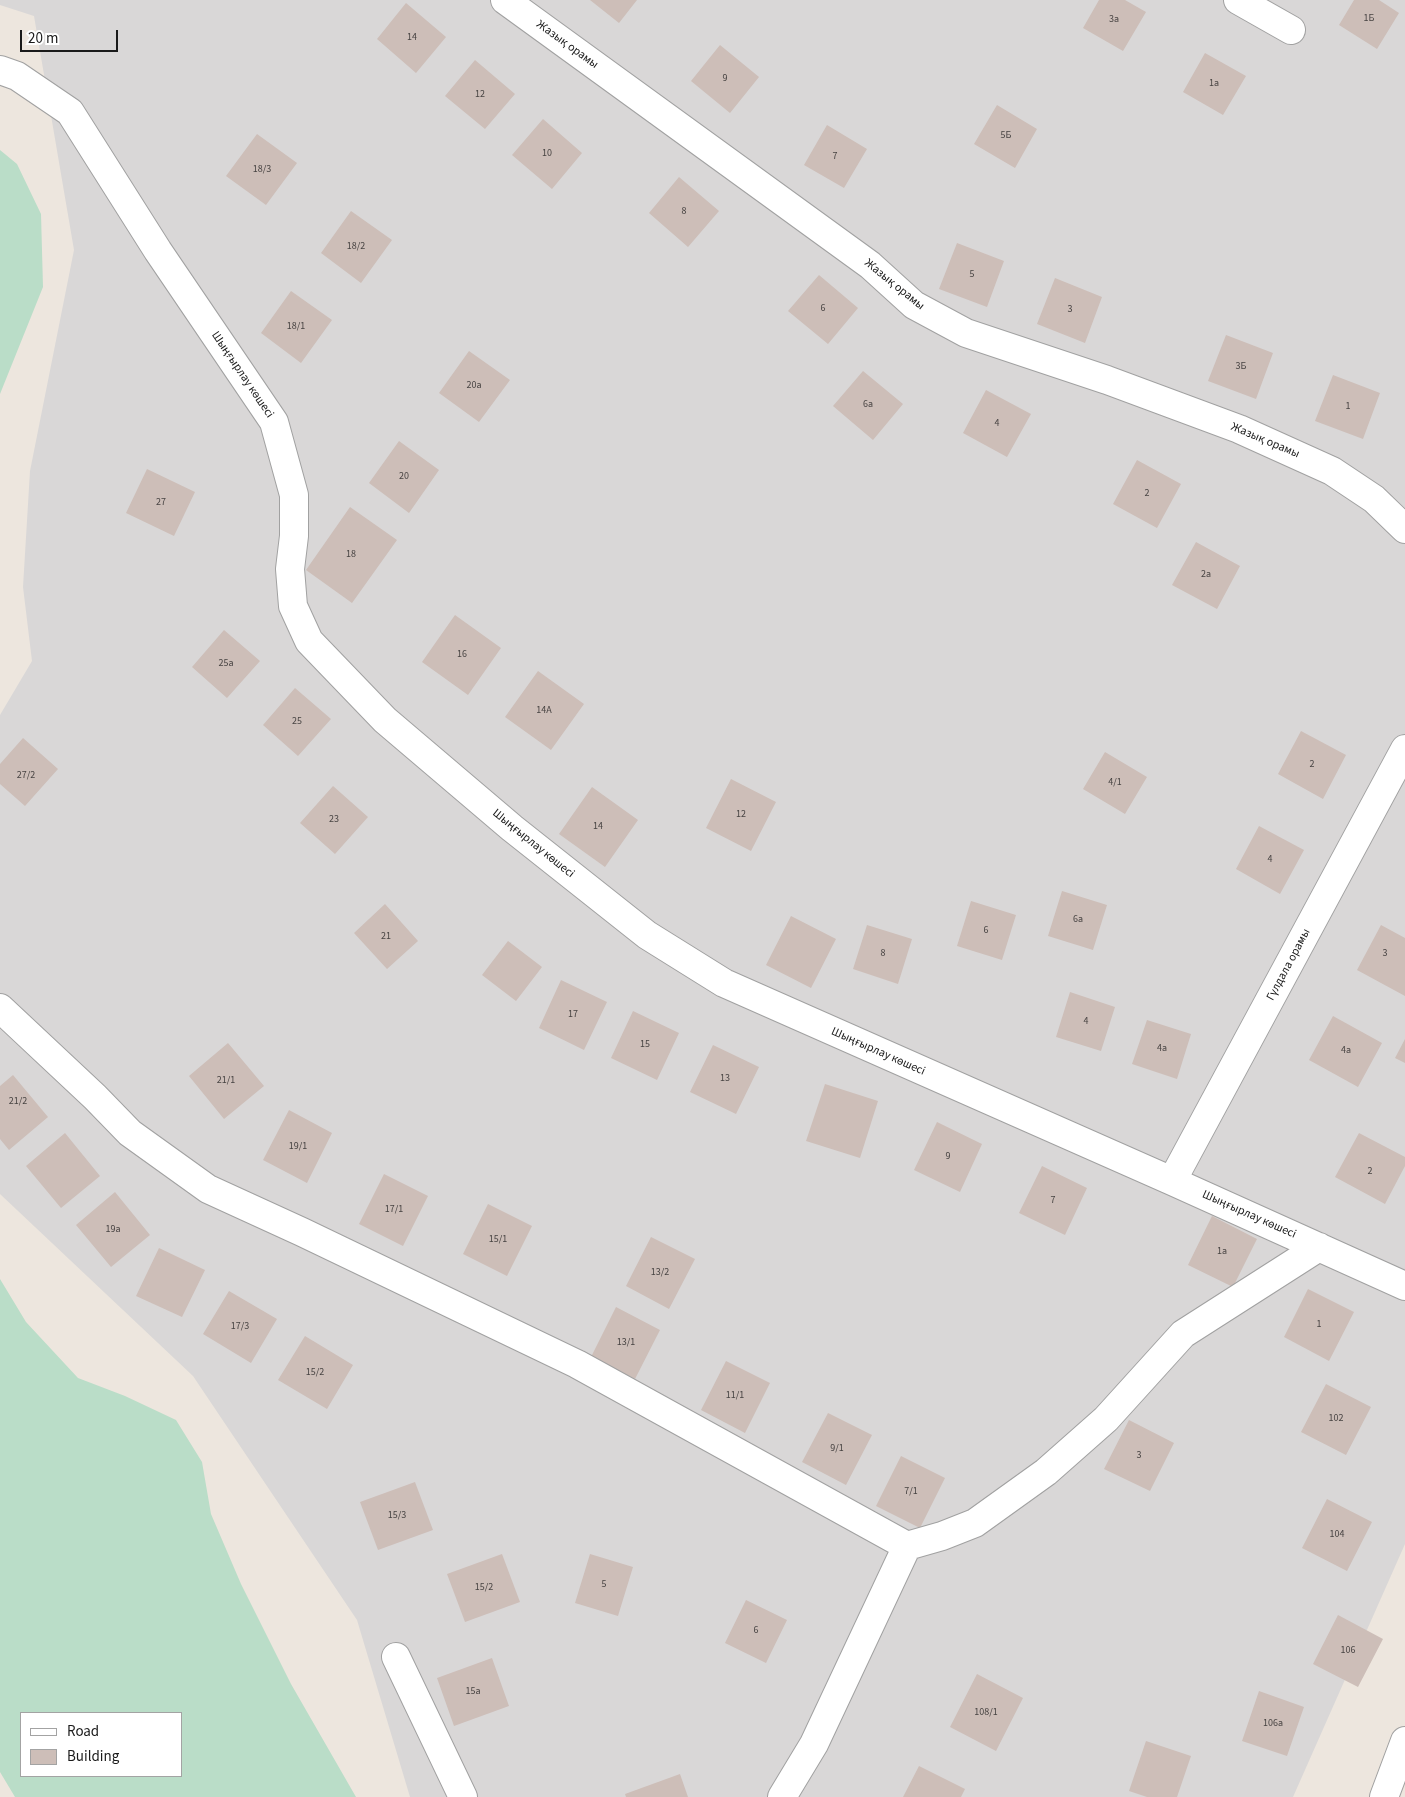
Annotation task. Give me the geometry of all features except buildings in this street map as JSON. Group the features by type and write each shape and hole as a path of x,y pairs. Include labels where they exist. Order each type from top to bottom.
{"street":[{"name":"Жазық орамы","path":"505,0 870,265 914,305 966,333 1107,380 1240,429 1332,471 1374,500 1405,529"},
{"path":"1238,0 1291,30"},
{"name":"Шыңғырлау көшесі","path":"0,70 17,76 70,112 158,251 274,422 294,495 294,536 290,569 293,606 309,641 385,720 512,828 647,935 724,983 1405,1286"},
{"name":"Гүлдала орамы","path":"1172,1181 1405,749"},
{"path":"0,1008 95,1096 130,1133 208,1190 302,1232 577,1364 907,1546 942,1536 975,1523 1038,1478 1106,1419 1182,1334 1320,1247"},
{"path":"782,1797 814,1744 907,1546"},
{"path":"396,1657 463,1797"},
{"path":"1384,1797 1405,1741"}],"shaded area":[{"path":"0,0 1405,0 1405,1544 1293,1797 410,1797 357,1620 193,1376 0,1194 0,715 32,661 23,587 30,471 74,250 34,16 0,5"}],"green space":[{"path":"0,150 17,164 41,214 43,287 0,394"},
{"path":"0,1279 26,1322 78,1378 125,1396 176,1420 202,1462 211,1514 241,1584 291,1684 356,1797 15,1797 0,1772"}]}
